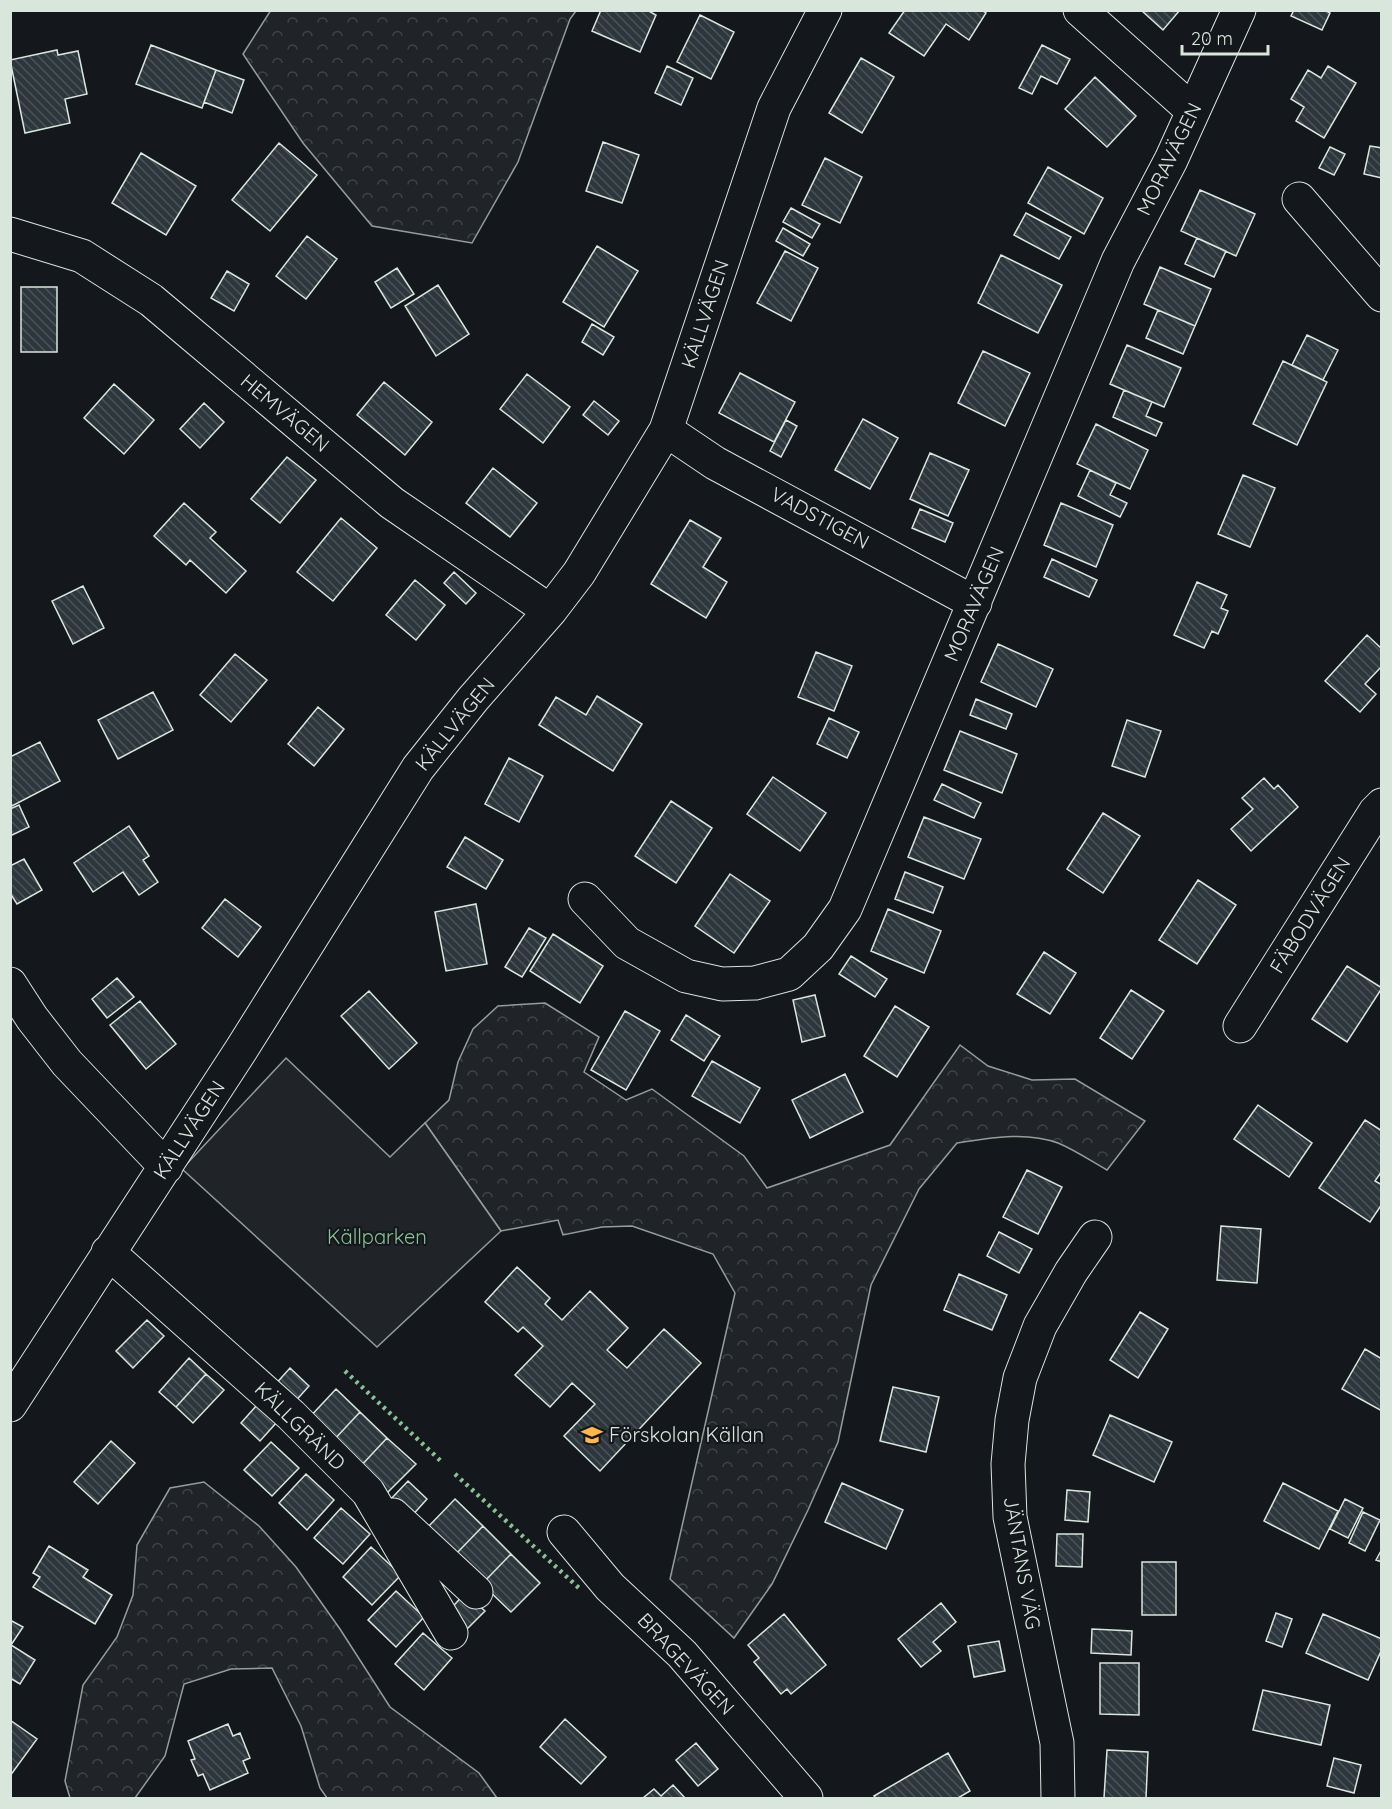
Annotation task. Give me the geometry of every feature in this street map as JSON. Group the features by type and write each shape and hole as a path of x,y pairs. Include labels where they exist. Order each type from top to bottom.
{"street":[{"name":"KÄLLVÄGEN","path":"10,1405 108,1252 166,1167 418,768 473,699 550,611 579,573 666,430 774,108 825,10"},
{"path":"1080,10 1193,111"},
{"name":"MORAVÄGEN","path":"585,899 627,944 686,976 722,984 755,983 789,974 818,947 845,909 1118,261 1171,159 1239,10"},
{"path":"1299,199 1382,295"},
{"name":"HEMVÄGEN","path":"10,234 82,256 151,300 392,503 550,611"},
{"name":"VADSTIGEN","path":"666,430 715,463 975,603"},
{"name":"FÄBODVÄGEN","path":"1240,1026 1375,812 1382,805"},
{"path":"10,984 32,1018 67,1063 166,1167"},
{"name":"JÄNTANS VÄG","path":"1058,1798 1057,1743 1010,1517 1008,1464 1011,1420 1024,1368 1040,1326 1071,1272 1095,1237"},
{"name":"KÄLLGRÄND","path":"108,1252 291,1415 368,1492 451,1633"},
{"path":"368,1492 476,1592"},
{"name":"BRAGEVÄGEN","path":"564,1532 610,1587 682,1654 806,1798"}],"green space":[{"path":"271,10 576,11 570,19 518,162 472,243 372,226 303,143 243,54"},
{"path":"545,1003 599,1037 584,1072 626,1100 652,1089 744,1156 767,1188 890,1145 960,1045 988,1066 1032,1080 1075,1079 1145,1121 1107,1170 1071,1149 1046,1139 1021,1136 995,1138 957,1143 919,1189 871,1285 838,1442 772,1584 734,1638 670,1579 735,1293 713,1254 632,1226 602,1227 563,1235 558,1220 501,1231 425,1123 449,1100 458,1062 473,1029 498,1006"},
{"name":"Källparken","path":"286,1058 390,1157 425,1123 501,1231 377,1347 182,1169"},
{"path":"204,1482 259,1526 296,1567 340,1629 390,1707 479,1773 497,1798 327,1798 320,1788 301,1726 272,1668 231,1669 184,1684 165,1756 135,1798 70,1798 65,1781 83,1685 117,1637 133,1595 137,1545 170,1488"}],"building":[{"path":"601,10 647,10 656,15 640,52 592,31"},
{"path":"905,10 982,10 986,13 969,40 946,24 924,56 889,33"},
{"path":"1141,10 1180,10 1163,30"},
{"path":"1294,10 1325,10 1330,13 1322,30 1291,16"},
{"path":"700,15 734,32 711,79 677,62"},
{"path":"151,45 216,70 202,108 136,84"},
{"path":"1042,45 1070,59 1057,84 1041,76 1032,94 1019,88"},
{"path":"57,50 58,55 78,51 87,94 65,99 70,123 25,133 10,60"},
{"path":"861,58 894,77 862,133 829,113"},
{"path":"667,66 693,78 681,105 655,93"},
{"path":"1328,66 1356,83 1324,138 1296,121 1304,107 1291,99 1308,70 1321,78"},
{"path":"216,70 244,80 232,113 204,102"},
{"path":"1095,77 1136,116 1107,147 1065,109"},
{"path":"603,142 639,155 622,203 586,191"},
{"path":"279,143 317,175 270,231 232,200"},
{"path":"1370,146 1382,148 1382,178 1364,174"},
{"path":"1330,147 1345,154 1334,175 1319,168"},
{"path":"141,153 196,186 166,235 112,203"},
{"path":"825,158 862,177 840,223 802,205"},
{"path":"1048,167 1103,198 1084,234 1028,203"},
{"path":"1200,190 1255,214 1236,256 1181,231"},
{"path":"791,208 820,224 812,238 783,222"},
{"path":"1026,213 1071,237 1059,259 1014,235"},
{"path":"783,228 810,244 803,256 776,241"},
{"path":"307,236 337,259 306,299 276,276"},
{"path":"1197,238 1226,251 1214,277 1185,264"},
{"path":"597,246 638,271 604,327 563,302"},
{"path":"785,251 818,268 791,321 757,303"},
{"path":"1001,255 1062,285 1038,333 978,303"},
{"path":"1160,267 1211,289 1195,326 1144,304"},
{"path":"397,268 414,294 391,308 375,282"},
{"path":"227,271 249,284 234,311 211,298"},
{"path":"438,285 469,334 436,356 405,306"},
{"path":"21,287 57,287 57,352 21,352"},
{"path":"1158,310 1195,326 1183,354 1146,338"},
{"path":"592,324 614,337 603,355 582,342"},
{"path":"1307,335 1338,350 1323,380 1292,365"},
{"path":"1127,345 1181,368 1164,407 1110,384"},
{"path":"983,351 1030,373 1005,426 958,403"},
{"path":"1283,361 1327,382 1297,445 1253,424"},
{"path":"740,373 795,402 774,442 719,413"},
{"path":"527,374 570,407 543,443 500,409"},
{"path":"384,382 432,422 405,455 357,415"},
{"path":"114,384 154,420 124,454 84,418"},
{"path":"1124,390 1152,402 1146,416 1162,423 1156,436 1113,417"},
{"path":"594,401 619,421 608,435 583,415"},
{"path":"204,403 224,422 200,448 180,429"},
{"path":"863,419 898,438 870,489 835,470"},
{"path":"786,420 797,426 781,457 770,451"},
{"path":"1096,424 1148,450 1130,489 1077,464"},
{"path":"930,453 969,470 948,516 910,499"},
{"path":"287,457 316,480 280,523 251,499"},
{"path":"493,468 537,503 510,537 466,503"},
{"path":"1090,470 1116,483 1110,495 1127,503 1120,517 1078,496"},
{"path":"1243,475 1275,488 1250,547 1218,534"},
{"path":"184,503 216,532 210,538 246,571 226,593 190,560 186,565 154,536"},
{"path":"1061,503 1113,525 1096,567 1044,545"},
{"path":"920,509 953,523 945,542 912,528"},
{"path":"341,518 377,548 333,601 297,572"},
{"path":"690,520 721,538 703,567 727,582 706,618 651,584"},
{"path":"1052,559 1097,580 1089,597 1044,577"},
{"path":"454,572 476,593 466,604 444,583"},
{"path":"415,580 445,605 416,640 386,615"},
{"path":"1197,582 1227,595 1221,608 1228,611 1218,634 1212,631 1204,648 1174,635"},
{"path":"83,586 104,628 73,644 52,601"},
{"path":"1367,635 1382,649 1382,666 1365,684 1376,694 1360,712 1325,681"},
{"path":"998,644 1053,669 1036,707 981,682"},
{"path":"816,652 852,666 834,711 798,697"},
{"path":"235,654 267,680 231,722 200,695"},
{"path":"153,692 173,730 118,759 98,720"},
{"path":"597,696 642,724 613,771 539,725 556,697 586,715"},
{"path":"976,699 1012,714 1006,729 970,715"},
{"path":"318,707 344,729 314,766 288,744"},
{"path":"829,718 859,732 847,758 817,744"},
{"path":"1127,720 1161,731 1145,777 1112,766"},
{"path":"960,731 1017,754 1002,793 944,770"},
{"path":"40,742 60,781 10,807 10,757"},
{"path":"509,758 543,776 519,822 485,804"},
{"path":"773,777 826,813 800,851 747,814"},
{"path":"1264,778 1274,789 1278,785 1298,807 1251,851 1231,829 1253,809 1242,798"},
{"path":"942,784 981,803 974,818 934,800"},
{"path":"671,801 712,828 676,883 635,856"},
{"path":"19,805 29,827 10,836 10,809"},
{"path":"1103,813 1140,836 1103,893 1067,869"},
{"path":"924,817 981,839 964,879 908,857"},
{"path":"129,826 149,856 143,860 158,882 139,895 123,872 93,892 74,863"},
{"path":"465,837 503,860 486,889 447,867"},
{"path":"24,859 42,890 17,904 10,893 10,866"},
{"path":"905,872 943,887 933,913 895,899"},
{"path":"730,874 770,901 734,953 695,926"},
{"path":"1198,880 1236,905 1197,964 1159,940"},
{"path":"225,899 261,927 238,957 202,928"},
{"path":"476,904 487,964 446,971 435,912"},
{"path":"888,909 941,931 924,973 871,951"},
{"path":"529,928 546,938 522,977 505,967"},
{"path":"553,934 603,966 580,1003 530,971"},
{"path":"1044,952 1076,973 1050,1014 1017,994"},
{"path":"851,956 887,979 875,997 839,974"},
{"path":"1347,966 1382,988 1347,1042 1312,1019"},
{"path":"117,978 134,997 107,1018 92,999"},
{"path":"1131,990 1164,1011 1132,1059 1100,1038"},
{"path":"369,991 417,1043 389,1069 341,1016"},
{"path":"815,995 825,1036 802,1042 793,1000"},
{"path":"140,1001 176,1044 146,1069 110,1025"},
{"path":"895,1006 929,1027 897,1077 864,1056"},
{"path":"625,1011 660,1031 626,1090 591,1070"},
{"path":"686,1015 720,1036 704,1061 671,1040"},
{"path":"712,1061 760,1088 740,1123 692,1096"},
{"path":"845,1074 863,1112 810,1138 792,1100"},
{"path":"1258,1105 1312,1143 1289,1177 1234,1139"},
{"path":"1365,1120 1382,1131 1382,1171 1375,1181 1382,1185 1382,1204 1370,1222 1319,1188"},
{"path":"1027,1170 1062,1187 1038,1234 1003,1217"},
{"path":"1221,1226 1261,1229 1257,1283 1217,1280"},
{"path":"999,1232 1032,1249 1019,1273 987,1256"},
{"path":"517,1267 550,1298 545,1304 562,1320 590,1291 628,1328 607,1350 627,1368 664,1329 701,1363 600,1471 564,1436 595,1404 572,1383 550,1407 515,1375 543,1346 523,1327 518,1332 485,1302"},
{"path":"959,1274 1007,1295 992,1330 944,1310"},
{"path":"1140,1312 1168,1329 1138,1378 1110,1360"},
{"path":"147,1320 164,1336 133,1368 116,1351"},
{"path":"1365,1349 1382,1359 1382,1411 1342,1389"},
{"path":"189,1358 206,1374 176,1407 159,1392"},
{"path":"290,1368 309,1386 292,1405 273,1387"},
{"path":"206,1374 224,1390 193,1423 176,1407"},
{"path":"893,1387 939,1397 926,1452 880,1441"},
{"path":"336,1389 360,1412 331,1443 307,1420"},
{"path":"258,1404 277,1422 260,1441 241,1423"},
{"path":"360,1412 387,1438 358,1469 331,1443"},
{"path":"1110,1415 1172,1442 1154,1482 1093,1455"},
{"path":"387,1438 416,1464 385,1495 358,1469"},
{"path":"111,1441 135,1463 98,1504 74,1482"},
{"path":"271,1442 299,1468 272,1496 244,1470"},
{"path":"306,1474 334,1500 307,1530 279,1503"},
{"path":"408,1481 427,1499 410,1518 390,1500"},
{"path":"842,1483 903,1510 886,1549 825,1522"},
{"path":"1283,1483 1338,1511 1319,1549 1264,1521"},
{"path":"1067,1490 1090,1492 1088,1522 1065,1520"},
{"path":"455,1499 483,1526 454,1556 426,1529"},
{"path":"1345,1499 1363,1508 1348,1538 1330,1529"},
{"path":"341,1508 370,1534 343,1564 314,1538"},
{"path":"1363,1512 1380,1520 1365,1551 1349,1543"},
{"path":"483,1526 511,1554 482,1584 454,1556"},
{"path":"1057,1534 1083,1534 1082,1567 1056,1566"},
{"path":"49,1546 88,1570 83,1577 112,1595 95,1624 33,1587 40,1577 33,1573"},
{"path":"371,1547 401,1575 372,1605 343,1577"},
{"path":"1382,1549 1382,1562 1376,1560"},
{"path":"511,1554 540,1583 511,1612 482,1584"},
{"path":"1142,1562 1176,1562 1176,1615 1142,1615"},
{"path":"396,1591 424,1617 396,1647 368,1620"},
{"path":"465,1593 485,1611 467,1629 448,1612"},
{"path":"941,1603 956,1622 933,1642 941,1651 921,1667 898,1639"},
{"path":"1276,1613 1292,1619 1282,1647 1266,1641"},
{"path":"784,1614 826,1665 791,1694 787,1689 781,1694 754,1662 759,1658 748,1645"},
{"path":"1323,1614 1382,1639 1382,1649 1368,1680 1306,1653"},
{"path":"10,1620 23,1627 11,1645 35,1660 20,1684 10,1678"},
{"path":"1092,1629 1132,1631 1131,1655 1091,1653"},
{"path":"423,1633 452,1658 424,1690 395,1664"},
{"path":"999,1641 1005,1671 974,1677 968,1646"},
{"path":"1100,1663 1139,1663 1139,1715 1100,1714"},
{"path":"1263,1690 1330,1705 1321,1745 1253,1730"},
{"path":"565,1719 606,1757 581,1784 540,1747"},
{"path":"10,1720 37,1739 10,1776"},
{"path":"228,1724 233,1736 240,1733 250,1758 243,1761 248,1773 210,1790 203,1774 198,1776 191,1760 195,1759 188,1741"},
{"path":"696,1743 718,1769 698,1786 676,1760"},
{"path":"1107,1750 1148,1752 1146,1798 1104,1798"},
{"path":"948,1753 970,1791 958,1798 876,1798 874,1796"},
{"path":"1334,1758 1361,1765 1354,1793 1327,1786"},
{"path":"673,1785 685,1798 643,1798 654,1789 661,1796"}],"hedge":[{"path":"345,1371 443,1463"},
{"path":"455,1474 580,1589"}],"place":[{"name":"Förskolan Källan","path":"592,1435"}]}
